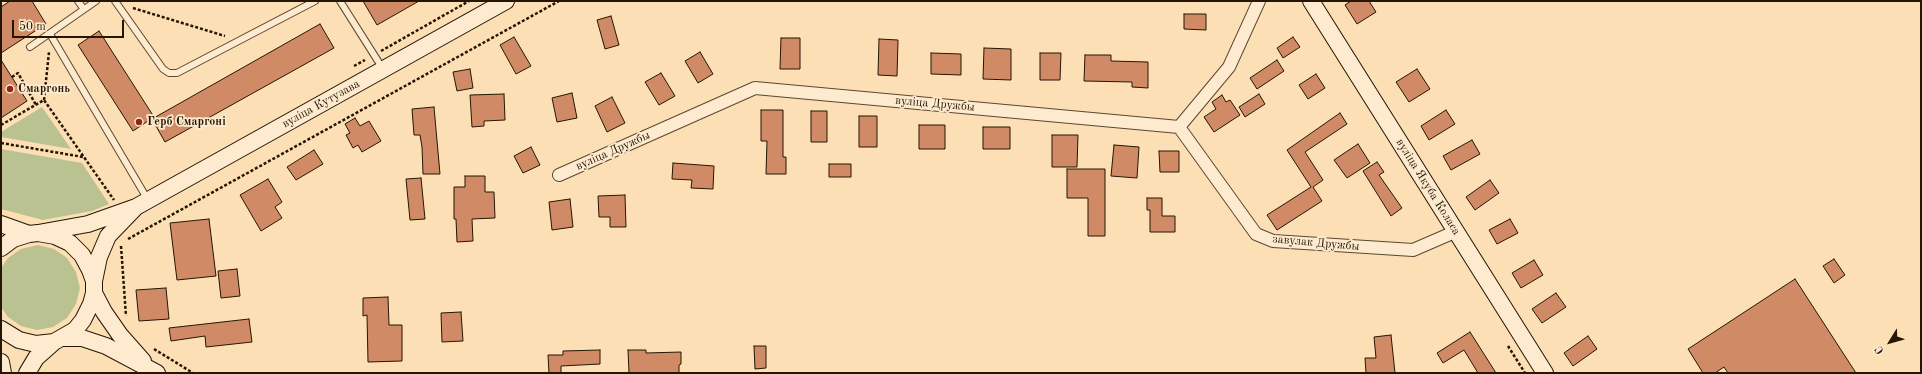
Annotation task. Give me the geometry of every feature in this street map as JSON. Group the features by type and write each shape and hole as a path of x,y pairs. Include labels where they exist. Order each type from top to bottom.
{"main road":[{"name":"вуліца Кутузава","path":"1,248 13,239 72,228 118,214 142,204 506,1"},
{"name":"вуліца Якуба Коласа","path":"1311,1 1545,373"},
{"name":"вуліца Кутузава","path":"27,373 36,358 59,340 76,330 83,320 91,304 99,257 108,236 142,204"},
{"path":"1,224 34,234 55,236 70,243 82,255 90,270 94,287 104,312 120,335 153,371"},
{"path":"1,329 19,340 36,344 82,338 106,346 153,371"},
{"path":"1,362 3,373"}],"street":[{"path":"1179,127 1229,67 1259,1"},
{"name":"вуліца Дружбы","path":"559,175 755,88 1179,127"},
{"name":"завулак Дружбы","path":"1179,127 1256,234 1273,242 1412,250 1456,231"}],"lane":[{"path":"78,1 83,8"},
{"path":"30,47 50,34 83,8 96,1"},
{"path":"114,1 163,69 169,73 177,73 315,1"},
{"path":"340,1 383,70"},
{"path":"50,34 142,204"}],"path":[{"path":"353,67 469,1"},
{"path":"120,335 126,331 126,305 121,243 559,1"},
{"path":"130,5 134,8 212,30 238,41"},
{"path":"50,34 44,100 118,206 118,214"},
{"path":"12,77 18,73 36,105"},
{"path":"1,125 44,100"},
{"path":"1,143 84,157"},
{"path":"149,346 193,373"}],"green space":[{"path":"42,107 71,149 1,137 1,132"},
{"path":"1,149 82,163 109,204 92,211 43,220 1,209"},
{"path":"38,245 54,249 67,258 76,272 80,288 76,304 67,318 53,327 37,330 21,326 8,317 1,307 1,268 8,258 21,249"}],"building":[{"path":"10,1 32,1 46,24 1,53 1,7"},
{"path":"363,1 419,1 377,25"},
{"path":"1351,1 1369,1 1376,12 1357,24 1345,5"},
{"path":"1184,14 1206,14 1206,30 1184,29"},
{"path":"611,16 619,45 605,49 597,20"},
{"path":"320,24 334,48 165,142 152,119"},
{"path":"99,31 154,117 133,131 78,45"},
{"path":"514,37 531,66 516,74 500,45"},
{"path":"1293,37 1300,47 1283,58 1277,48"},
{"path":"781,38 800,38 800,69 780,69"},
{"path":"879,39 898,40 897,76 878,75"},
{"path":"984,48 1011,49 1011,80 983,79"},
{"path":"700,52 713,74 698,83 685,61"},
{"path":"931,53 961,54 961,75 931,74"},
{"path":"1040,53 1061,53 1060,80 1040,80"},
{"path":"1085,55 1111,55 1111,61 1148,62 1148,88 1132,87 1132,82 1084,81"},
{"name":"Смаргонь","path":"1,60 27,101 1,118"},
{"path":"1277,60 1284,71 1257,89 1250,78"},
{"path":"470,69 473,88 457,91 453,72"},
{"path":"1417,69 1430,89 1409,102 1396,82"},
{"path":"661,73 675,96 659,105 645,82"},
{"path":"1316,74 1325,88 1308,99 1299,85"},
{"path":"572,93 577,118 557,122 552,98"},
{"path":"504,94 505,120 484,121 484,126 472,127 470,95"},
{"path":"1259,94 1265,104 1245,117 1239,107"},
{"path":"1222,95 1226,102 1230,100 1240,115 1214,132 1204,117 1216,109 1212,102"},
{"path":"612,97 625,123 607,132 595,106"},
{"path":"434,107 440,174 423,174 420,135 414,135 412,109"},
{"path":"761,110 783,110 783,157 786,157 786,174 766,174 767,141 761,141"},
{"path":"1446,110 1455,124 1429,140 1421,126"},
{"path":"811,111 827,111 827,142 811,142"},
{"path":"1340,113 1347,124 1305,152 1323,180 1313,187 1322,201 1277,230 1267,215 1311,187 1287,150"},
{"path":"859,116 877,116 877,147 859,147"},
{"path":"355,118 360,126 369,121 381,141 362,152 358,145 353,148 346,135 350,133 345,124"},
{"path":"919,125 945,125 945,149 919,149"},
{"path":"983,127 1010,127 1010,149 983,149"},
{"path":"1052,135 1078,135 1077,167 1052,167"},
{"path":"1472,140 1480,154 1451,170 1443,156"},
{"path":"1358,144 1370,163 1347,178 1334,160"},
{"path":"1114,145 1139,147 1137,178 1111,176"},
{"path":"531,147 540,165 523,173 514,156"},
{"path":"314,150 323,164 296,180 287,167"},
{"path":"1159,151 1179,151 1179,172 1160,172"},
{"path":"1377,162 1384,172 1379,175 1402,208 1391,216 1363,171"},
{"path":"673,163 714,166 713,189 691,188 692,180 672,179"},
{"path":"829,164 851,164 851,177 829,177"},
{"path":"1067,169 1105,169 1105,236 1088,236 1088,198 1067,198"},
{"path":"465,176 485,176 485,192 494,192 495,218 472,219 473,241 457,242 456,219 454,219 454,187 465,187"},
{"path":"421,178 425,219 410,220 406,179"},
{"path":"268,179 282,202 275,207 282,218 261,231 240,195"},
{"path":"1490,180 1499,193 1475,210 1466,197"},
{"path":"625,195 626,227 610,227 610,217 599,217 598,196"},
{"path":"1147,198 1162,198 1162,216 1175,216 1175,232 1150,232 1150,210 1147,210"},
{"path":"570,199 573,227 552,230 549,202"},
{"path":"209,219 216,276 177,280 170,223"},
{"path":"1510,219 1518,233 1497,244 1489,230"},
{"path":"1834,259 1845,275 1834,283 1823,266"},
{"path":"1534,260 1543,275 1521,288 1512,273"},
{"path":"237,269 240,296 221,298 218,271"},
{"path":"1795,279 1856,373 1728,373 1724,367 1715,373 1703,373 1688,349"},
{"path":"166,288 169,319 139,321 136,290"},
{"path":"1556,293 1566,307 1542,323 1532,309"},
{"path":"388,297 389,325 402,325 402,361 368,362 367,315 363,316 363,298"},
{"path":"461,312 463,341 442,342 441,313"},
{"path":"249,319 252,342 206,347 205,336 171,341 169,328"},
{"path":"1470,332 1496,373 1478,373 1464,350 1443,363 1437,353"},
{"path":"1391,335 1395,373 1366,373 1365,358 1376,358 1374,337"},
{"path":"1588,336 1597,349 1573,366 1564,353"},
{"path":"754,346 766,346 766,368 755,369"},
{"path":"600,350 600,364 561,366 561,373 549,373 548,355 563,355 563,351"},
{"path":"628,350 646,350 646,353 681,352 679,373 629,373"}],"place":[{"name":"Смаргонь","path":"10,89"},
{"name":"Герб Смаргоні","path":"139,122"}]}
